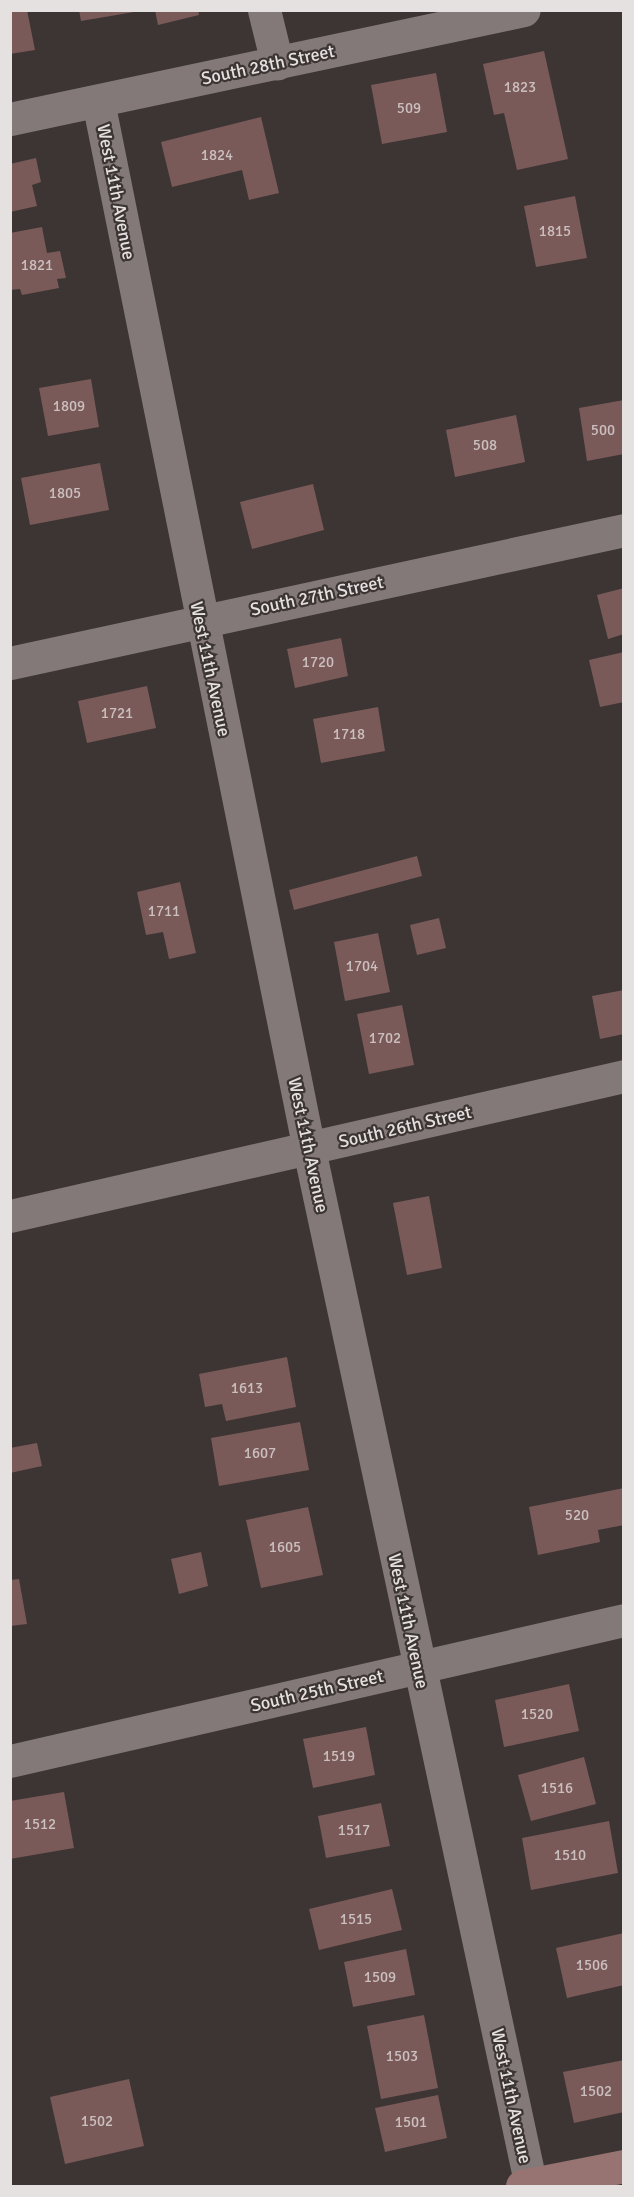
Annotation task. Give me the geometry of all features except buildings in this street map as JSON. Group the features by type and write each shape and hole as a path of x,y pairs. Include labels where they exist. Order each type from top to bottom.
{"street":[{"path":"264,10 278,63"},
{"name":"South 28th Street","path":"10,119 524,10"},
{"name":"West 11th Avenue","path":"98,101 309,1149 528,2186"},
{"name":"South 27th Street","path":"10,663 624,530"},
{"name":"South 26th Street","path":"10,1216 624,1076"},
{"name":"South 25th Street","path":"10,1761 624,1620"},
{"path":"528,2186 624,2166"}]}
